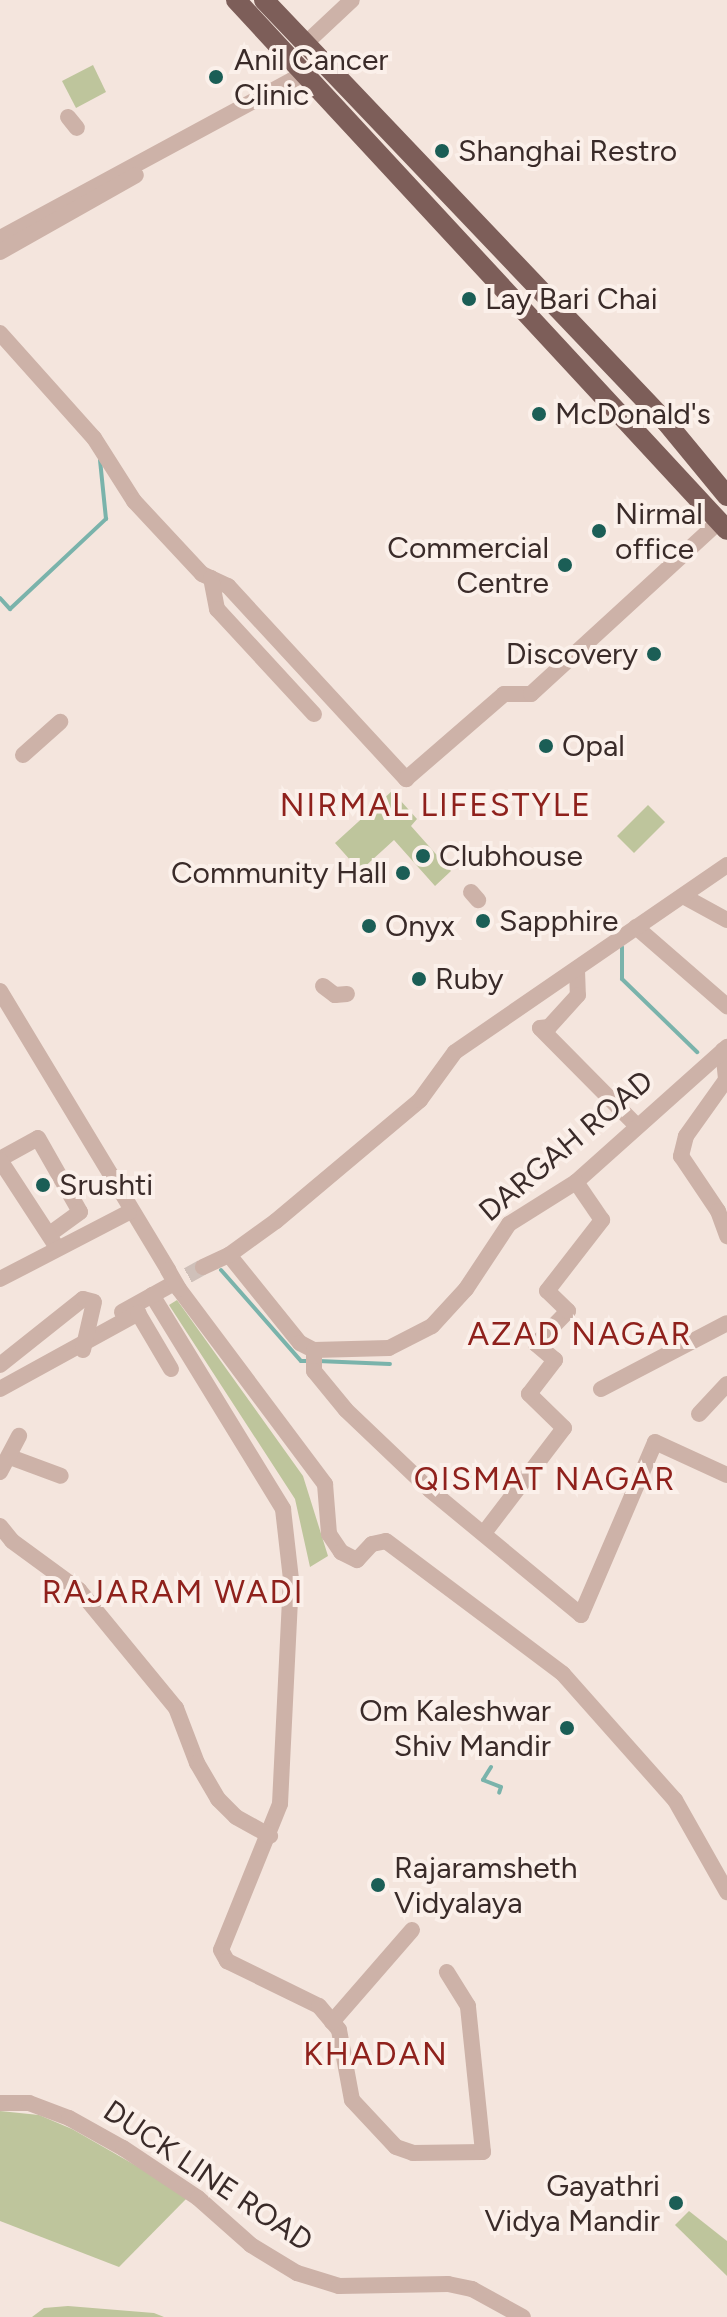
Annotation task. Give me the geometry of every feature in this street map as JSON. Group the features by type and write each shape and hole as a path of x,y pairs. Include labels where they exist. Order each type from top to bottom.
{"main road":[{"path":"236,0 723,526"},
{"path":"264,0 666,422 722,490 699,500"}],"street":[{"path":"305,44 352,0"},
{"path":"0,252 141,172 150,160 324,64"},
{"path":"0,238 138,161 150,160"},
{"path":"0,333 94,438 134,501 211,578 228,586 406,779 504,694 531,694 723,526"},
{"path":"211,578 217,609 314,714"},
{"path":"23,755 60,722"},
{"path":"203,1267 229,1255 420,1100 455,1052 727,865"},
{"path":"683,896 727,920"},
{"path":"636,927 727,1006"},
{"path":"577,970 578,995 549,1027 540,1028 636,1125"},
{"path":"323,986 335,995 347,994"},
{"path":"0,991 129,1212 167,1285 325,1484 329,1534 341,1552 357,1560 372,1544 386,1541 563,1674 675,1800 727,1892"},
{"path":"725,1048 726,1080 686,1136 681,1156 718,1211 727,1236"},
{"name":"DARGAH ROAD","path":"314,1359 389,1348 432,1326 466,1289 509,1224 576,1182 725,1048"},
{"path":"55,1230 80,1212 38,1138 0,1159 57,1248"},
{"path":"484,1533 564,1428 529,1394 555,1360 536,1344 568,1311 547,1291 602,1220 576,1182"},
{"path":"0,1279 129,1212"},
{"path":"229,1255 314,1359 355,1419 581,1615 655,1442 727,1475"},
{"path":"167,1285 165,1314 283,1509 291,1579 283,1767 270,1836 221,1950 227,1961 319,2006 332,2022 346,2052 352,2100 396,2147 413,2153 483,2152 468,2006 447,1972"},
{"path":"0,1376 167,1285"},
{"path":"0,1365 83,1299 94,1302 83,1350 0,1399"},
{"path":"0,1389 136,1313 148,1324 171,1369"},
{"path":"148,1324 165,1314"},
{"path":"601,1389 727,1323"},
{"path":"699,1414 727,1384"},
{"path":"0,1472 19,1436"},
{"path":"10,1457 61,1476"},
{"path":"0,1526 79,1590 176,1708 197,1763 218,1799 236,1817 270,1836"},
{"path":"332,2022 412,1930"},
{"name":"DUCK LINE ROAD","path":"0,2103 29,2103 69,2118 123,2148 198,2198 251,2245 297,2273 339,2286 448,2284 472,2289 523,2317"}],"green space":[{"path":"93,65 106,92 76,108 62,81"},
{"path":"392,791 417,819 411,826 451,871 435,886 394,840 360,871 335,843"},
{"path":"648,805 665,822 634,853 617,836"},
{"path":"177,1300 303,1476 328,1556 310,1567 295,1499 169,1305"},
{"path":"0,2111 39,2115 72,2129 189,2196 119,2267 0,2221"},
{"path":"689,2211 727,2241 727,2276 675,2225"},
{"path":"68,2306 154,2313 164,2317 32,2317 44,2308"}],"waterway":[{"path":"0,598 10,609 106,519 100,460"},
{"path":"622,947 622,979 697,1052"},
{"path":"221,1270 301,1361 309,1361"},
{"path":"318,1361 390,1364"},
{"path":"491,1767 483,1780 501,1787 499,1793"}],"tunnel":[{"path":"167,1287 203,1267"}],"place":[{"name":"Anil Cancer Clinic","path":"216,77"},
{"name":"Shanghai Restro","path":"442,151"},
{"name":"Lay Bari Chai","path":"469,299"},
{"name":"McDonald's","path":"539,414"},
{"name":"Nirmal office","path":"599,531"},
{"name":"Commercial Centre","path":"565,565"},
{"name":"Discovery","path":"654,654"},
{"name":"Opal","path":"546,746"},
{"name":"Clubhouse","path":"423,856"},
{"name":"Community Hall","path":"403,873"},
{"name":"Sapphire","path":"483,921"},
{"name":"Onyx","path":"369,926"},
{"name":"Ruby","path":"419,979"},
{"name":"Srushti","path":"43,1185"},
{"name":"Om Kaleshwar Shiv Mandir","path":"567,1728"},
{"name":"Rajaramsheth Vidyalaya","path":"378,1885"},
{"name":"Gayathri Vidya Mandir","path":"676,2203"}],"district":[{"name":"NIRMAL LIFESTYLE","path":"436,805"},
{"name":"AZAD NAGAR","path":"580,1334"},
{"name":"QISMAT NAGAR","path":"545,1479"},
{"name":"RAJARAM WADI","path":"173,1592"},
{"name":"KHADAN","path":"376,2054"}]}
